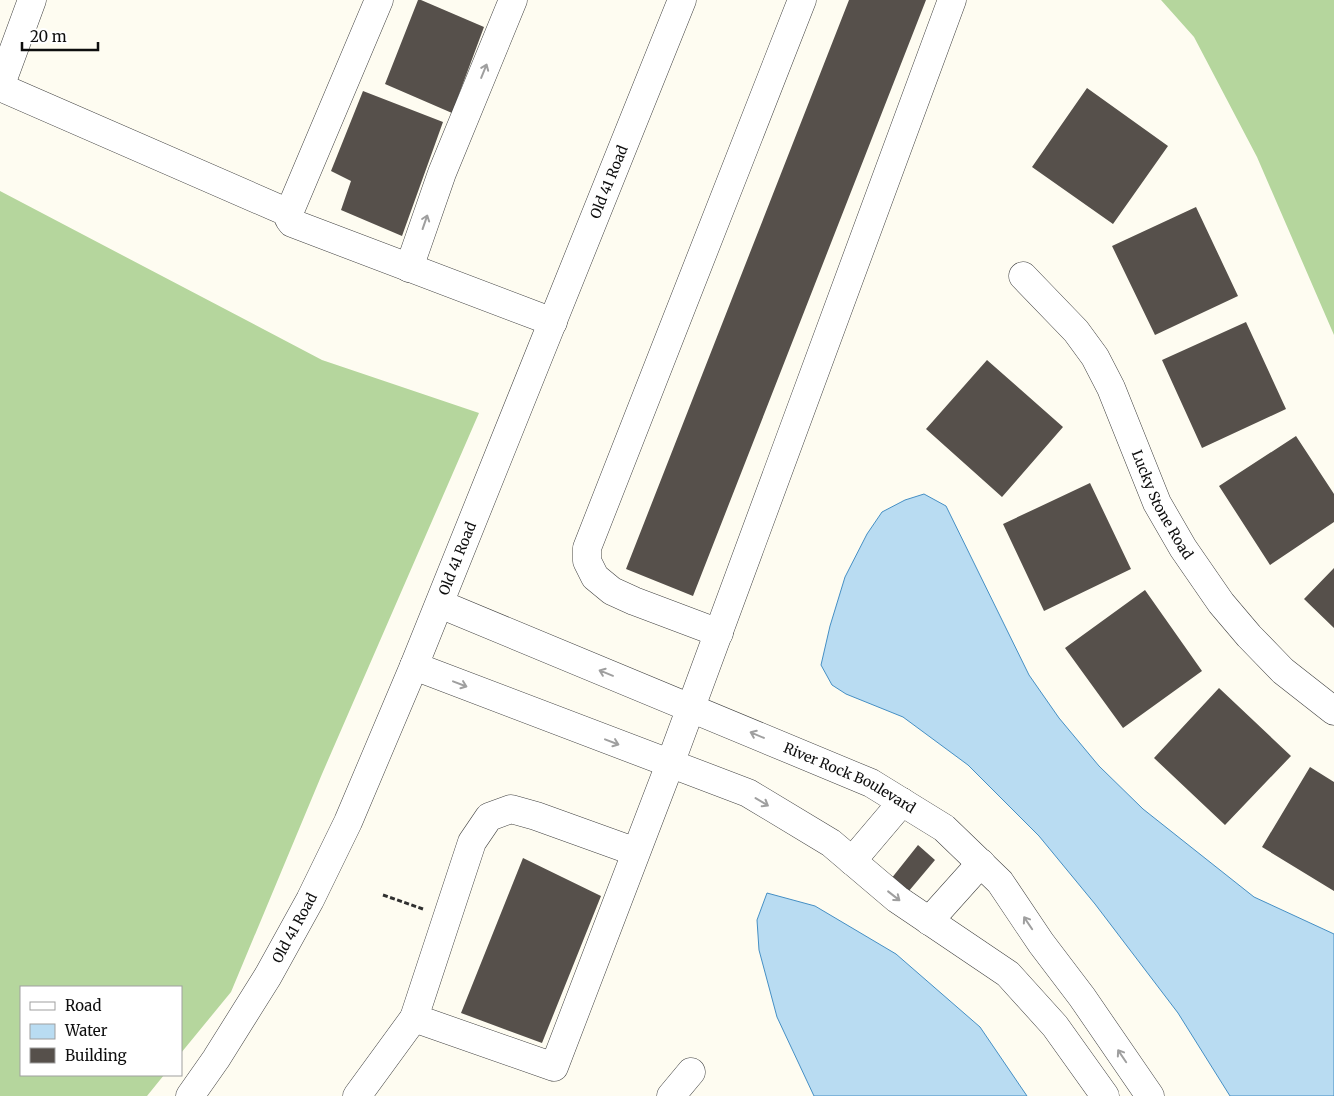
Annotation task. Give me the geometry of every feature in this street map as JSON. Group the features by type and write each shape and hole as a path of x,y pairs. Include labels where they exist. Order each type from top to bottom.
{"street":[{"path":"32,0 0,87 290,213"},
{"path":"379,0 288,219 292,223 553,322"},
{"path":"409,268 442,173 513,0"},
{"path":"719,632 612,591 595,577 587,561 587,548 802,0"},
{"path":"414,1018 554,1067 691,708 952,0"},
{"name":"Old 41 Road","path":"190,1096 216,1059 268,976 310,900 348,822 440,604 553,322 678,1"},
{"name":"Lucky Stone Road","path":"1022,276 1076,331 1095,357 1111,388 1158,503 1183,548 1221,602 1249,636 1283,672 1334,711"},
{"name":"River Rock Boulevard","path":"440,604 871,783 944,828 1000,882 1150,1096"},
{"path":"414,666 748,794 830,843 897,899 1008,974 1054,1026 1105,1096"},
{"path":"852,861 902,802"},
{"path":"357,1096 414,1018 472,842 488,817 511,809 536,816 636,852"},
{"path":"929,921 981,864"},
{"path":"671,1096 691,1072"}],"path":[{"path":"383,895 447,917"}],"green space":[{"path":"1161,0 1334,0 1334,335 1257,157 1194,37"},
{"path":"0,191 322,360 479,413 322,774 231,992 182,1052 182,986 20,986 20,1076 163,1076 147,1096 0,1096"}],"water":[{"path":"924,494 946,506 1029,675 1059,718 1099,766 1143,809 1254,897 1334,934 1334,1096 1230,1096 1178,1013 1095,904 1039,836 968,765 903,717 846,694 832,685 821,665 830,626 845,577 867,534 882,512 905,500"},
{"path":"767,893 815,906 896,954 980,1027 1027,1096 814,1096 777,1017 759,950 757,920"}],"building":[{"path":"418,0 484,27 452,113 385,84"},
{"path":"849,0 926,0 693,596 626,569"},
{"path":"1087,88 1168,146 1113,224 1032,167"},
{"path":"363,91 443,122 402,236 341,210 351,181 331,171"},
{"path":"1196,207 1238,296 1155,335 1112,246"},
{"path":"1246,322 1286,409 1202,448 1162,360"},
{"path":"987,360 1063,427 1002,497 926,429"},
{"path":"1296,436 1334,494 1334,522 1270,565 1219,486"},
{"path":"1090,483 1131,569 1044,611 1003,524"},
{"path":"1334,568 1334,628 1304,599"},
{"path":"1145,590 1202,671 1123,728 1065,648"},
{"path":"1219,688 1291,756 1225,825 1154,758"},
{"path":"1310,767 1334,782 1334,891 1262,847"},
{"path":"918,845 935,860 903,898 887,884"},
{"path":"523,858 601,896 542,1043 461,1013"}]}
